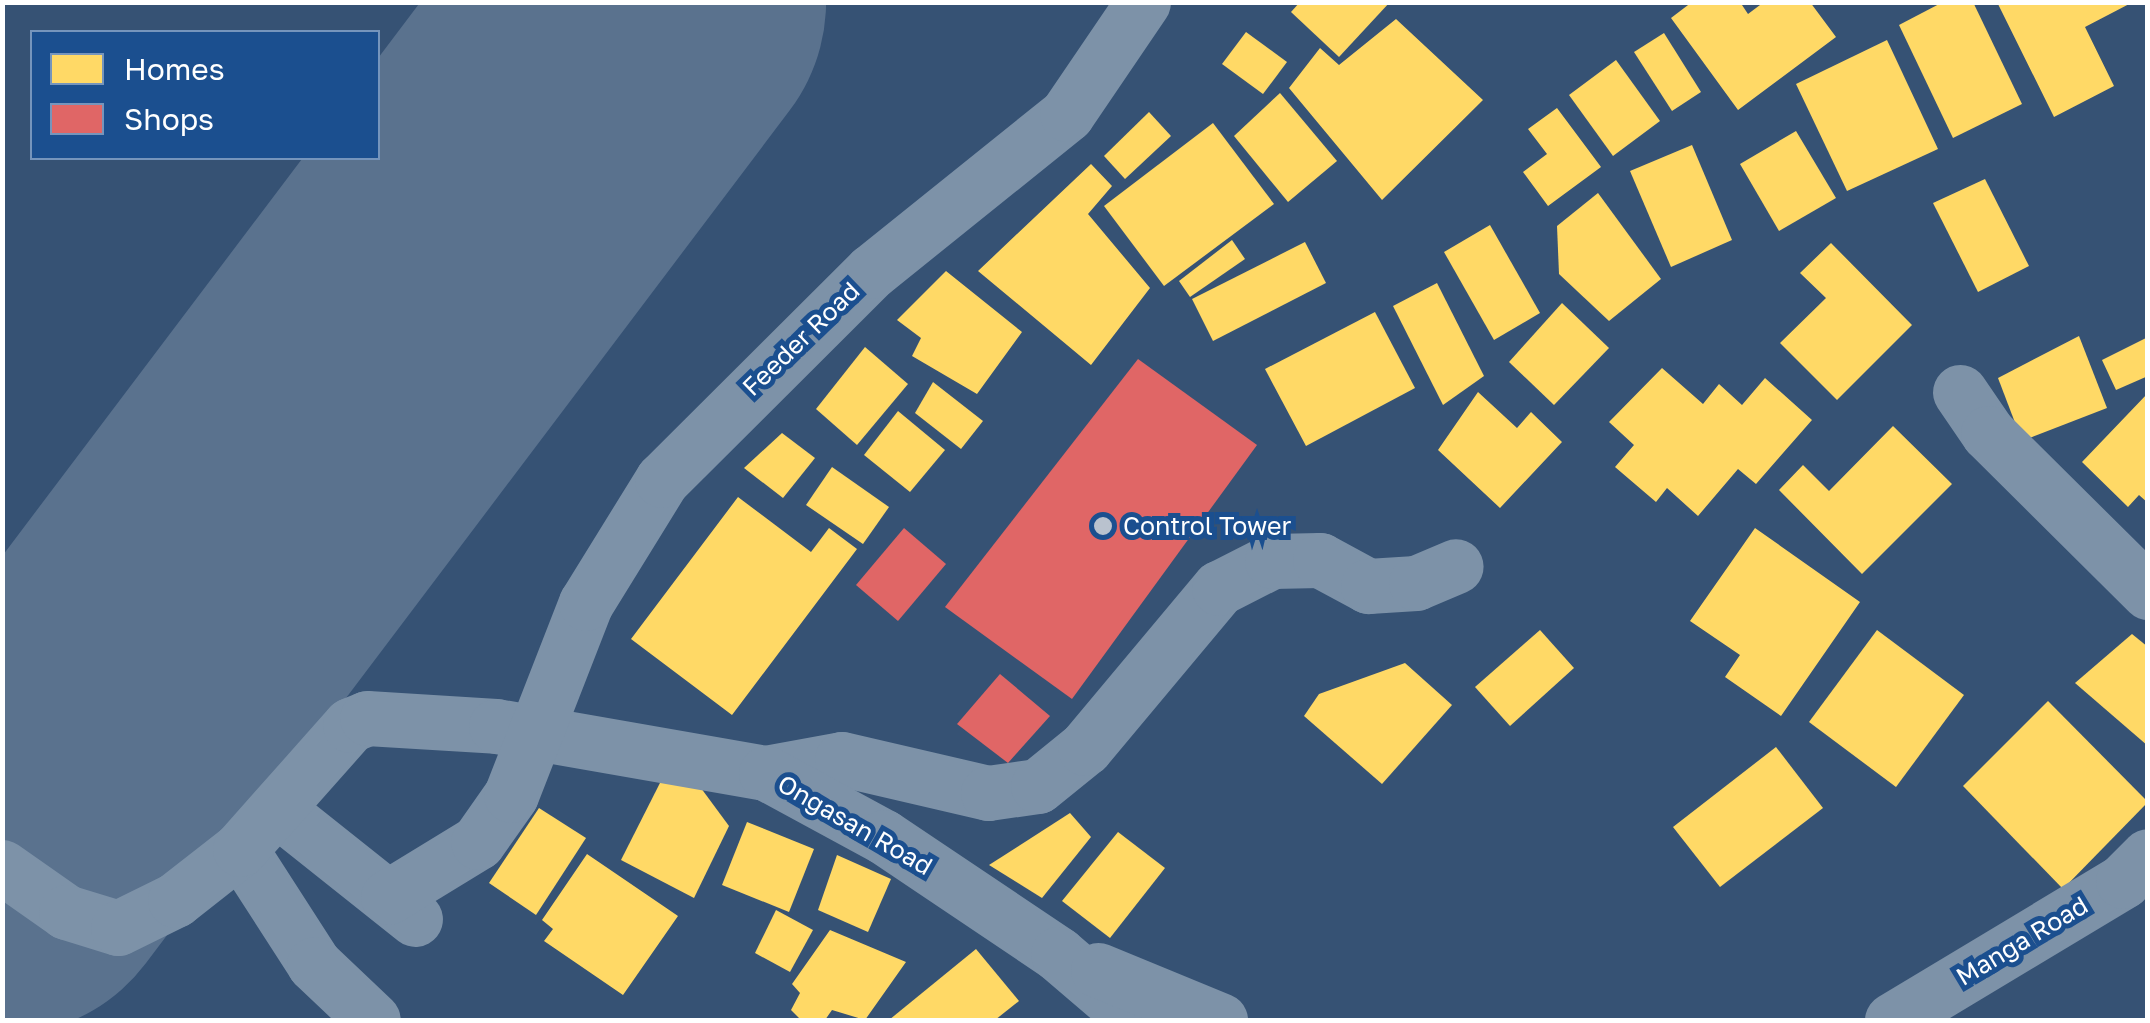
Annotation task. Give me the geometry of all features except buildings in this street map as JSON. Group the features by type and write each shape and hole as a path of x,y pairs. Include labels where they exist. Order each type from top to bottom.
{"street":[{"name":"Feeder Road","path":"278,810 401,908 478,842 511,795 530,732 586,603 662,480 872,271 1067,114 1143,2"},
{"path":"1960,392 2148,592"},
{"path":"766,773 842,758 988,794 1038,786 1085,748 1219,588 1272,561 1320,560 1368,586 1416,583 1456,566"},
{"name":"Ongasan Road","path":"2,867 66,912 118,928 175,900 240,850 337,738 367,718 530,732 766,773 884,837 1058,954 1135,1020"},
{"path":"240,850 314,964 373,1020"},
{"name":"Manga Road","path":"1892,1020 2123,881 2148,856"},
{"path":"1058,954 1220,1020"}],"runway":[{"path":"2,855 646,2"}],"place":[{"name":"Control Tower","path":"1103,526"}]}
